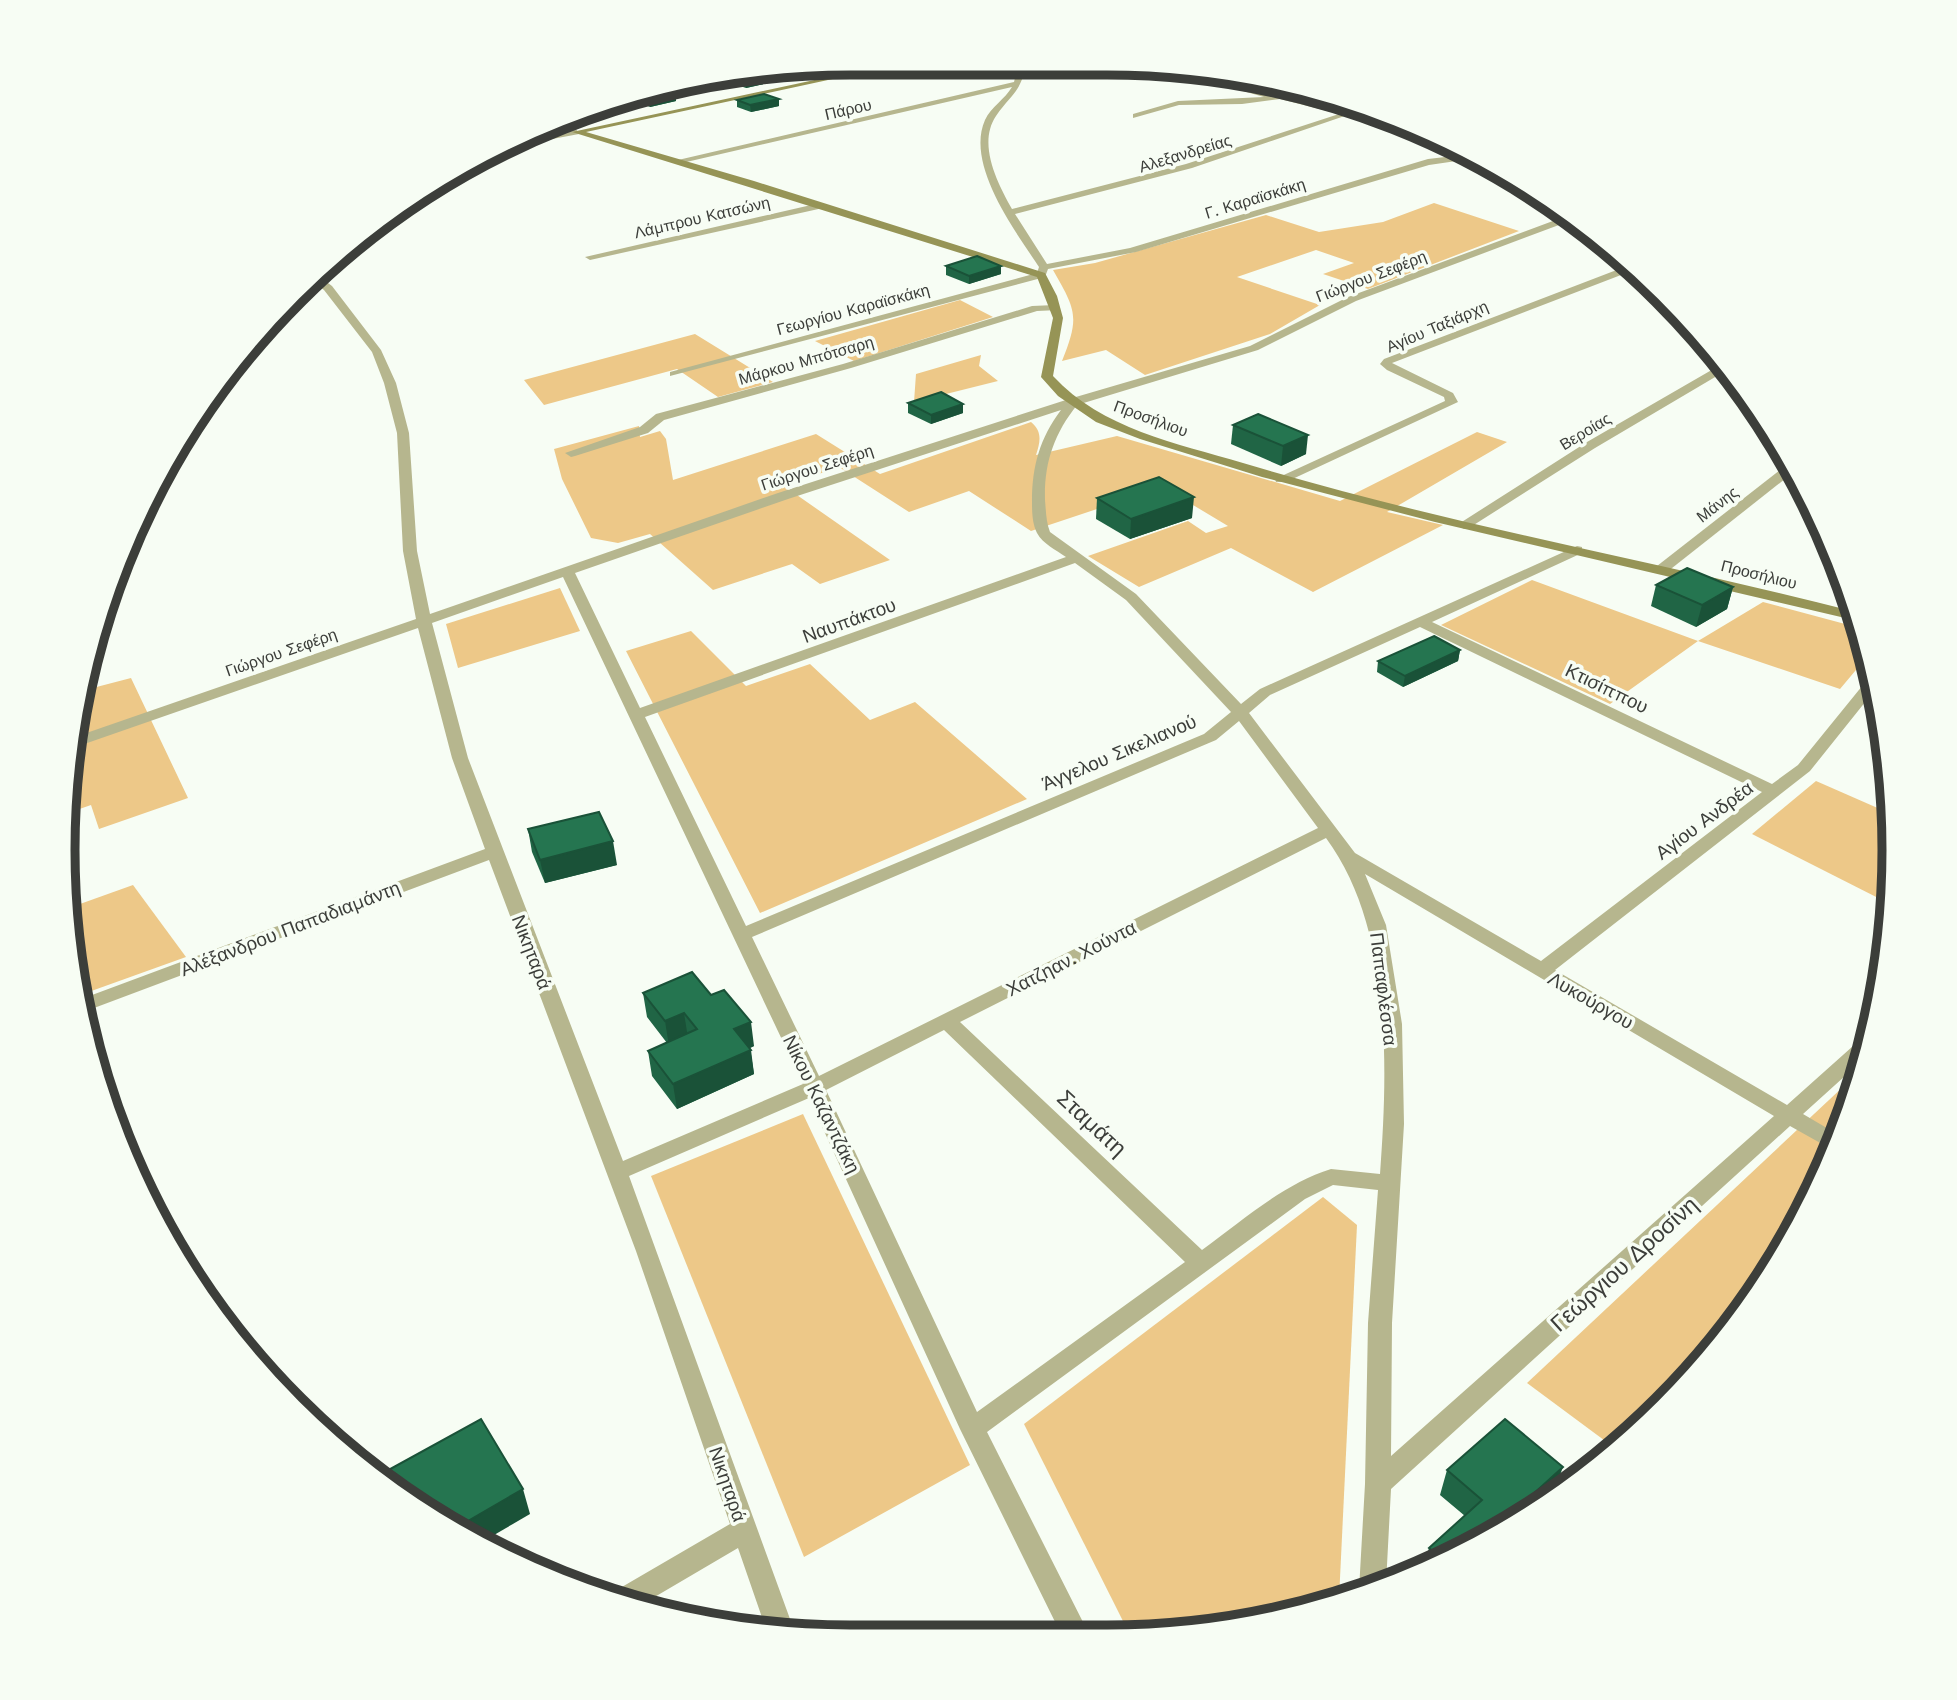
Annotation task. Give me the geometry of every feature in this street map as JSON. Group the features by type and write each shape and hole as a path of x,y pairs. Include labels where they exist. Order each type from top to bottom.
{"street":[{"path":"544,138 850,75"},
{"path":"1020,75 1015,92 989,120 986,130 987,156 1010,213 1042,271"},
{"name":"Πάρου","path":"682,160 1019,83"},
{"path":"1243,88 1344,113"},
{"path":"1136,117 1178,103 1242,102 1280,97"},
{"name":"Αλεξανδρείας","path":"1010,213 1134,183 1230,155 1346,113"},
{"path":"566,129 682,160 820,206 1042,271"},
{"name":"Γ. Καραϊσκάκη","path":"1042,271 1145,247 1428,162 1456,158"},
{"name":"Λάμπρου Κατσώνη","path":"590,257 820,206"},
{"name":"Γιώργου Σεφέρη","path":"84,740 783,496 1073,402 1254,348 1352,299 1560,222"},
{"name":"Προσήλιου","path":"1042,271 1053,296 1058,330 1048,358 1047,377 1073,402 1136,433 1281,479 1464,526 1662,569 1845,614"},
{"name":"Γεωργίου Καραϊσκάκη","path":"674,374 1042,271"},
{"name":"Αγίου Ταξιάρχη","path":"1281,479 1452,402 1449,395 1391,368 1386,364 1388,361 1622,272"},
{"name":"Νικηταρά","path":"322,283 377,352 390,383 403,433 410,551 430,652 460,758 651,1263 777,1621"},
{"name":"Μάρκου Μπότσαρη","path":"570,453 644,430 660,417 847,366 1036,308 1055,308"},
{"name":"Βεροίας","path":"1464,526 1591,445 1716,371"},
{"name":"Παπαφλέσσα","path":"1073,402 1052,430 1038,476 1040,528 1048,538 1131,597 1238,711 1349,857 1377,925 1392,1024 1394,1124 1380,1323 1376,1576"},
{"name":"Μάνης","path":"1662,569 1784,473"},
{"name":"Άγγελου Σικελιανού","path":"741,935 1210,737 1238,711 1265,692 1577,550"},
{"name":"Ναυπάκτου","path":"634,715 798,659 1076,558"},
{"name":"Νίκου Καζαντζάκη","path":"567,571 814,1087 972,1429 1070,1625"},
{"name":"Κτισίππου","path":"1421,622 1775,792"},
{"name":"Αγίου Ανδρέα","path":"1542,970 1804,768 1865,692"},
{"name":"Χατζηαν. Χούντα","path":"615,1173 814,1087 1328,830"},
{"name":"Αλέξανδρου Παπαδιαμάντη","path":"90,1003 495,851"},
{"name":"Λυκούργου","path":"1349,857 1826,1138"},
{"name":"Σταμάτη","path":"946,1021 1201,1263"},
{"name":"Γεώργιου Δροσίνη","path":"1378,1484 1853,1058"},
{"path":"972,1429 1297,1193 1331,1177 1391,1183"},
{"path":"635,1594 744,1530"}],"shaded area":[{"path":"1434,203 1519,231 1368,289 1323,274 1354,263 1316,250 1237,277 1320,305 1270,334 1145,375 1106,350 1062,361 1071,334 1073,314 1067,295 1053,270 1095,263 1266,215 1319,232 1383,222"},
{"path":"960,300 993,317 854,361 815,341"},
{"path":"695,334 773,382 718,397 677,369 544,405 524,380"},
{"path":"981,355 979,366 998,381 914,402 916,374"},
{"path":"1031,422 1039,433 1036,455 1117,436 1340,501 1477,432 1507,442 1387,512 1443,525 1313,592 1231,548 1139,587 1088,556 1188,521 1206,533 1228,526 1163,487 1031,531 969,491 909,512 839,467 784,486 890,560 820,584 792,564 713,590 650,534 618,543 591,538 562,479 554,449 639,426 640,437 660,431 666,439 673,480 816,434 880,474"},
{"path":"1532,580 1698,641 1610,704 1441,625"},
{"path":"560,588 580,631 458,668 446,624"},
{"path":"1763,602 1848,625 1859,666 1840,689 1698,641"},
{"path":"691,631 746,686 810,664 870,720 915,702 1027,799 760,913 626,651"},
{"path":"131,678 188,798 99,829 91,805 77,810 82,749 93,688"},
{"path":"1816,781 1880,809 1880,899 1752,834"},
{"path":"133,885 186,957 89,992 77,905"},
{"path":"1845,1085 1823,1146 1778,1237 1722,1322 1655,1398 1606,1442 1527,1383"},
{"path":"803,1114 970,1465 804,1557 651,1176"},
{"path":"1323,1197 1357,1225 1339,1589 1258,1610 1208,1618 1125,1624 1024,1424"}],"building":[{"path":"764,94 779,99 750,105 737,100"},
{"path":"977,256 1001,266 969,276 946,266"},
{"path":"941,392 963,404 931,415 908,403"},
{"path":"1258,414 1308,435 1283,446 1233,425"},
{"path":"1159,477 1194,497 1131,519 1097,498"},
{"path":"1687,568 1733,587 1702,605 1656,585"},
{"path":"1434,636 1460,650 1405,676 1378,661"},
{"path":"599,812 613,841 540,860 528,829"},
{"path":"692,972 711,995 724,990 751,1022 734,1029 751,1050 673,1084 648,1051 697,1029 684,1013 665,1021 643,993"},
{"path":"481,1419 523,1489 466,1522 387,1471"},
{"path":"1505,1419 1563,1467 1525,1502 1434,1552 1429,1548 1482,1500 1447,1470"}]}
